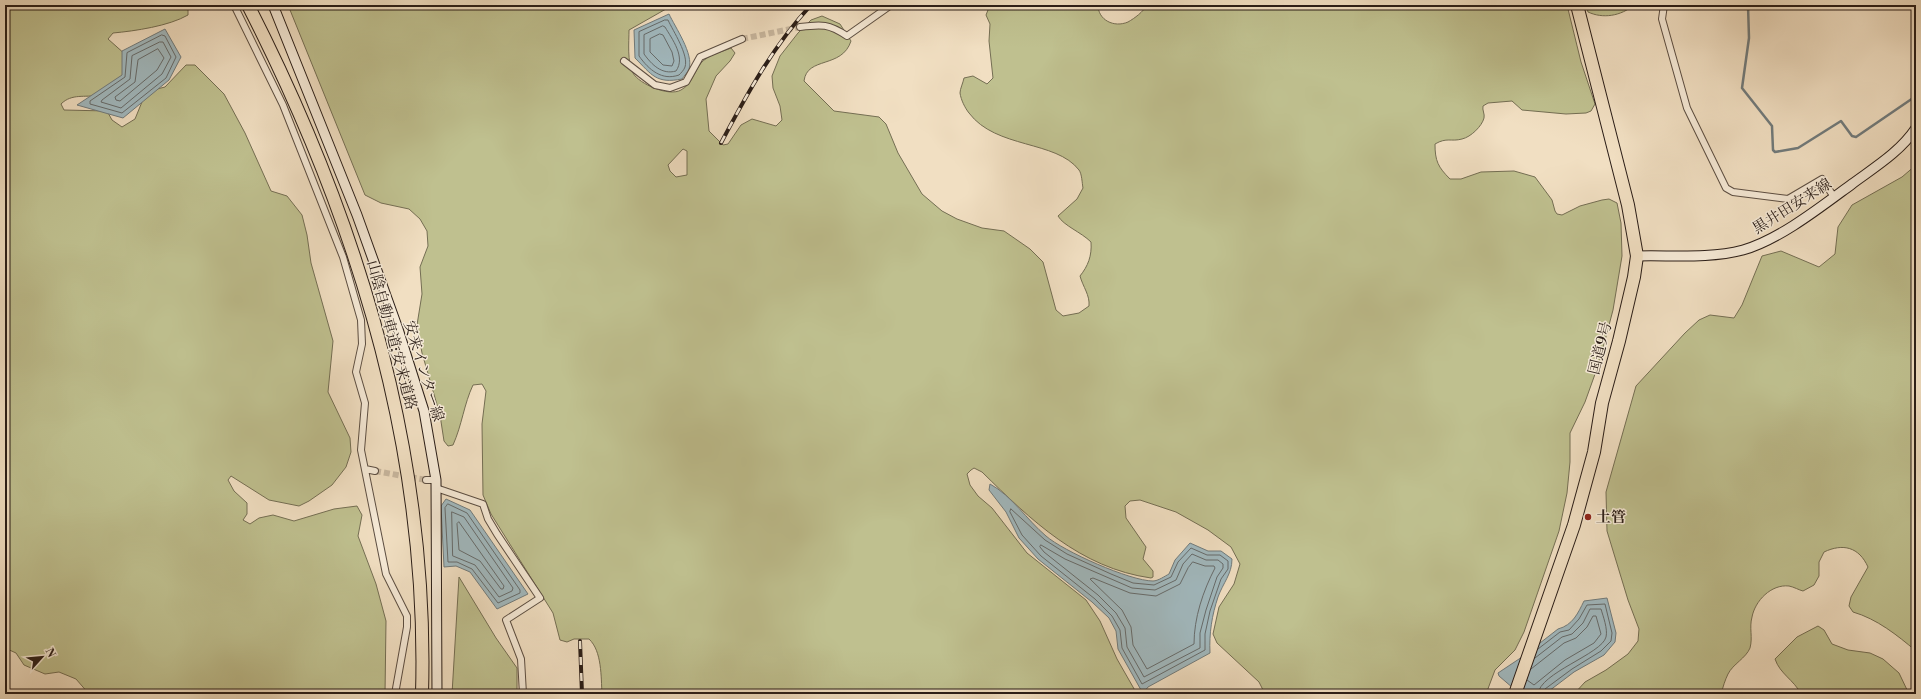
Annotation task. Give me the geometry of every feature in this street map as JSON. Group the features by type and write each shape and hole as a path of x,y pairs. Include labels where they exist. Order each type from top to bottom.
{"highway":[{"name":"山陰自動車道;安来道路","path":"248,5 298,109 324,170 347,232 367,294 384,357 398,417 410,490 421,610 422,694"},
{"name":"国道9号","path":"1515,694 1574,525 1594,452 1602,403 1624,320 1637,256 1628,204 1577,5"}],"main road":[{"name":"安来インター線","path":"273,5 306,89 336,157 398,329 424,412 436,484 437,694"},
{"name":"黒井田安来線","path":"1637,256 1717,254 1744,250 1766,241 1834,197 1896,152 1910,138 1916,128"}],"street":[{"path":"234,5 286,112 343,258 361,320 362,344 356,372 365,403 361,450 386,574 407,616 407,627 395,694"},
{"path":"800,28 818,24 832,26 847,36 891,5"},
{"path":"1664,5 1662,19 1687,108 1726,188 1733,192 1788,199 1822,179 1834,197"},
{"path":"624,61 655,85 670,88 686,82 700,57 742,39"},
{"path":"365,470 375,471"},
{"path":"426,480 483,504 488,519 497,534 540,598 506,620 521,659 523,694"}],"green space":[{"path":"5,5 188,5 188,15 180,19 162,25 113,33 108,39 126,55 124,76 101,94 70,98 61,104 64,110 107,111 112,120 122,127 135,119 144,97 153,90 165,87 186,65 195,65 224,94 245,133 271,191 287,196 302,215 307,235 311,263 333,341 328,392 350,438 351,452 346,467 332,485 299,506 269,500 231,476 228,480 234,491 247,503 247,514 243,520 250,524 259,518 273,515 294,521 334,509 357,506 362,515 358,536 376,584 386,621 385,694 89,694 76,679 59,672 45,674 24,665 16,653 5,648"},
{"path":"288,5 673,5 629,30 631,68 636,77 648,85 662,91 676,92 688,85 704,60 731,48 735,53 730,61 716,76 706,99 709,131 723,145 728,144 741,125 752,119 776,126 782,120 780,106 773,88 772,76 780,56 798,33 811,20 822,16 840,24 851,41 847,50 840,56 811,68 804,81 834,111 879,117 886,124 898,153 922,194 942,211 957,219 982,228 1004,231 1030,249 1043,262 1056,310 1063,316 1079,313 1089,306 1087,295 1080,276 1089,260 1091,242 1064,223 1058,216 1077,199 1083,188 1081,176 1079,170 1069,160 1041,148 994,133 981,125 969,113 965,106 960,93 964,78 973,76 987,84 993,78 989,41 990,24 986,15 990,5 1098,5 1104,19 1112,23 1123,24 1136,17 1147,5 1567,5 1581,62 1595,104 1591,111 1586,113 1566,114 1522,110 1512,101 1488,103 1483,106 1484,116 1479,128 1465,138 1458,140 1446,140 1435,144 1436,155 1440,167 1450,179 1461,179 1481,172 1514,171 1535,177 1552,200 1557,214 1562,215 1580,206 1602,200 1609,199 1617,203 1621,223 1622,256 1613,310 1599,363 1585,402 1570,433 1570,462 1567,493 1559,531 1524,632 1515,650 1495,670 1486,694 1265,694 1259,682 1217,643 1213,634 1219,607 1234,584 1240,564 1231,547 1208,530 1176,512 1140,500 1130,501 1125,506 1126,518 1146,547 1143,559 1153,571 1153,577 1151,578 1125,573 1079,553 1058,539 1038,524 982,472 974,468 967,474 970,485 978,496 992,508 1027,553 1086,600 1100,621 1117,659 1137,694 602,694 599,657 593,644 589,639 574,639 567,642 560,640 553,613 491,514 483,495 482,424 486,391 482,384 473,385 453,445 448,446 444,441 440,415 422,353 417,325 422,294 420,267 428,246 427,231 420,219 409,209 381,203 365,195","holes":["683,149 687,151 687,175 676,177 670,171 668,165"]},
{"path":"1586,5 1634,5 1618,14 1606,16 1588,12"},
{"path":"1916,165 1916,651 1894,633 1878,623 1853,612 1849,606 1851,597 1868,567 1860,555 1855,551 1838,548 1824,552 1819,562 1819,576 1814,585 1803,591 1789,586 1782,586 1770,591 1760,600 1752,617 1750,648 1746,655 1730,670 1721,694 1574,694 1585,682 1606,670 1628,654 1638,641 1639,629 1628,600 1607,531 1606,492 1636,386 1699,320 1710,315 1734,318 1742,305 1762,256 1781,251 1819,267 1835,254 1838,227 1852,205 1902,177"},
{"path":"459,577 496,638 517,668 517,694 452,694"},
{"path":"1818,626 1824,630 1832,644 1848,650 1870,653 1883,659 1899,673 1909,694 1801,694 1780,669 1775,659 1797,637"}],"water":[{"path":"669,14 689,56 690,63 688,70 682,79 666,80 655,77 635,58 634,30"},
{"path":"165,29 181,57 169,80 123,118 77,105 122,75 122,51"},
{"path":"990,484 1005,495 1039,530 1055,542 1081,557 1129,576 1142,580 1153,581 1169,574 1175,560 1190,543 1208,551 1221,551 1232,559 1231,569 1220,592 1214,611 1211,624 1210,653 1148,687 1144,692 1141,690 1118,649 1116,631 1109,618 1092,602 1038,559 1019,538 1006,512 989,490"},
{"path":"446,499 470,510 528,594 497,609 470,572 456,566 444,567 441,506"},
{"path":"1607,598 1616,633 1615,642 1604,655 1574,672 1545,694 1520,694 1499,676 1498,673 1522,657 1558,629 1568,625 1577,614 1584,601"}],"waterway":[{"path":"1748,5 1749,38 1742,88 1772,126 1773,150 1775,152 1798,148 1841,121 1852,136 1856,137 1916,96"}],"tunnel":[{"path":"742,39 800,27"},
{"path":"375,471 426,480"}],"railway":[{"path":"721,143 751,89 773,54 797,21 811,5"},
{"path":"580,641 582,694"}],"place":[{"name":"土管","path":"1588,517"}]}
